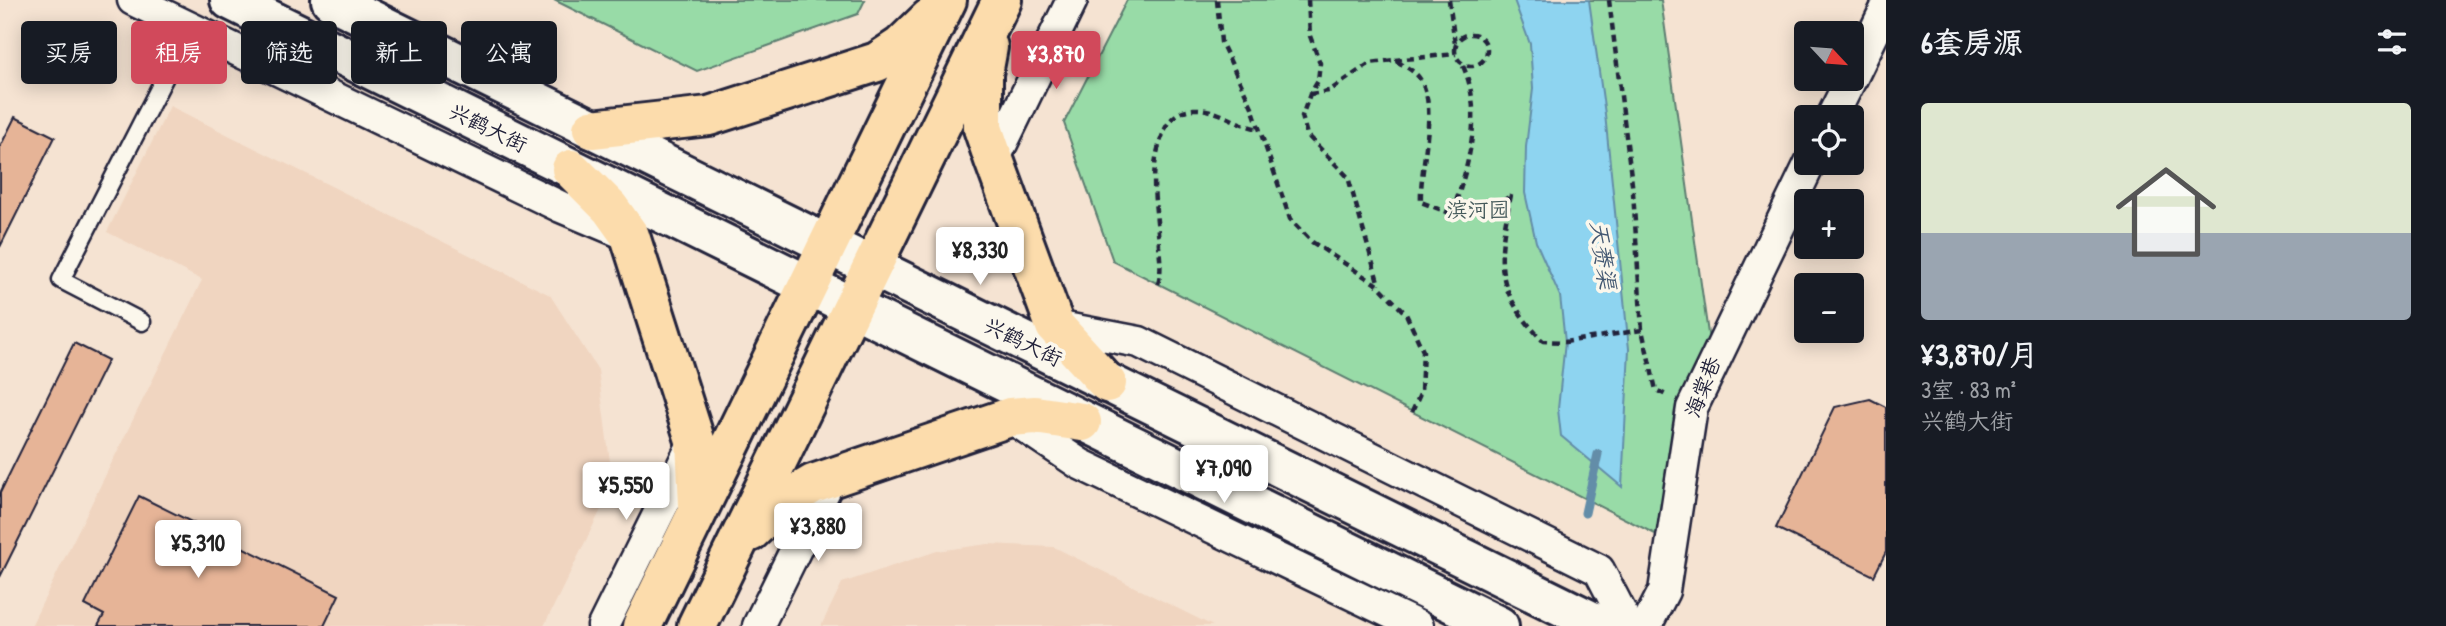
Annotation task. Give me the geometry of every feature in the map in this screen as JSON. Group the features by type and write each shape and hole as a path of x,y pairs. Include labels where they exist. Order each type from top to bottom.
{"main road":[{"name":"兴鹤大街","path":"230,0 1499,626"},
{"path":"592,129 709,116 877,62 901,46 947,1"},
{"path":"642,626 947,1"},
{"name":"兴鹤大街","path":"354,5 592,129 1602,626"},
{"path":"998,8 983,88 984,128 1055,326 1107,383"},
{"path":"697,626 998,8"},
{"path":"571,169 610,208 630,236 695,440 698,511"},
{"path":"736,546 781,503 813,484 1010,417 1035,415 1082,422"}],"street":[{"path":"133,0 176,21"},
{"path":"994,160 1072,0"},
{"path":"1864,52 1886,8"},
{"path":"227,46 561,207 630,236"},
{"name":"海棠巷","path":"1646,626 1664,591 1692,408 1804,175"},
{"path":"1055,326 1139,342 1599,570 1628,626"},
{"path":"1010,417 1080,464 1418,626"},
{"path":"603,626 695,440"},
{"path":"758,626 831,478"}],"lane":[{"path":"142,322 61,280 161,84"}],"path":[{"path":"1217,0 1221,42 1260,130 1290,219 1312,242 1379,286 1406,313 1423,351 1421,392 1412,412"},
{"path":"1308,0 1310,36 1320,63 1318,81 1302,116 1307,135 1348,177 1379,286"},
{"path":"1449,0 1456,51 1468,76 1474,115 1468,162 1452,214"},
{"path":"1609,0 1633,192 1642,330 1656,390"},
{"path":"1456,51 1460,39 1469,34 1479,36 1486,44 1486,54 1481,63 1471,66 1461,62"},
{"path":"1310,94 1329,91 1370,63 1456,51"},
{"path":"1394,60 1417,75 1429,100 1420,181 1421,202 1452,214 1501,202 1511,195 1499,262 1510,296 1522,319 1543,341 1565,342 1642,330"},
{"path":"1158,284 1161,266 1159,221 1153,189 1153,158 1166,125 1175,114 1192,109 1224,115 1248,128 1260,130"}],"shaded area":[{"path":"170,106 550,295 598,370 613,485 544,626 31,626 202,280 107,232"},
{"path":"988,544 1054,547 1213,626 821,626 842,583 937,551"}],"green space":[{"path":"554,0 865,0 858,14 697,71"},
{"name":"滨河园","path":"1127,0 1661,0 1712,362 1671,542 1113,261 1064,123"}],"water":[{"path":"1514,0 1589,0 1605,114 1629,349 1622,487 1561,436 1558,409 1565,342 1560,296 1536,242 1525,193 1526,147 1533,89 1530,44"}],"building":[{"path":"15,117 55,137 0,247 0,147"},
{"path":"74,343 108,360 0,577 0,493"},
{"path":"1870,399 1886,407 1886,552 1874,576 1776,528 1835,407"},
{"path":"139,496 339,595 324,626 98,626 104,615 85,605"}],"waterway":[{"name":"天赉渠","path":"1585,513 1598,454"}]}
